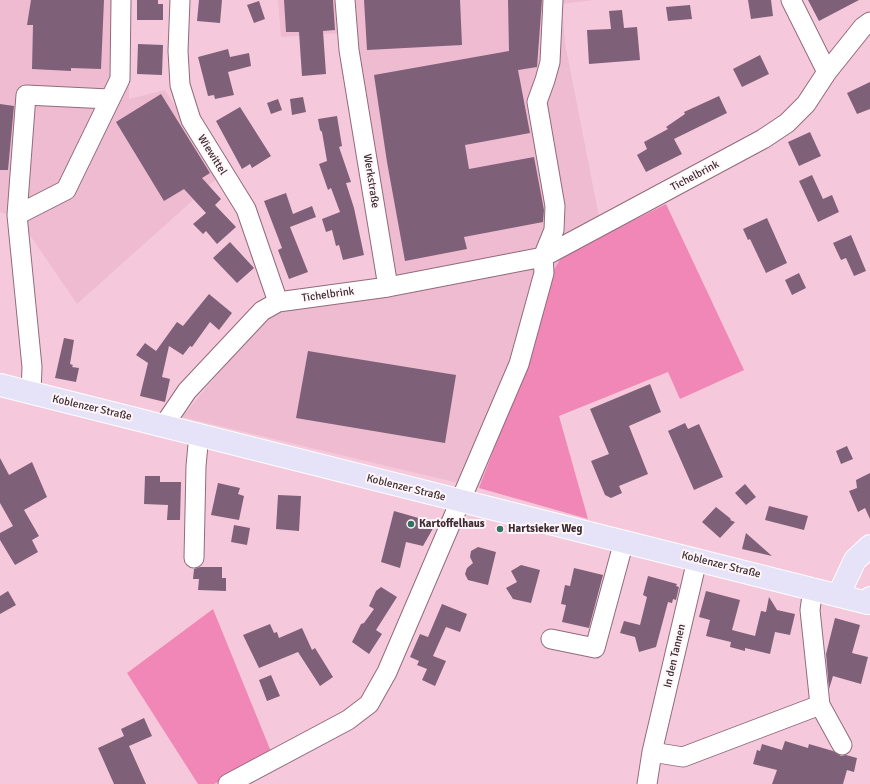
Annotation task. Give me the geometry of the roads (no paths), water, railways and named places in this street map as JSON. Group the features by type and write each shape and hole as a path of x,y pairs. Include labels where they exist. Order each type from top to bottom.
{"main road":[{"name":"Koblenzer Straße","path":"0,385 164,425 624,542 869,601"},
{"path":"839,594 855,560 870,546"}],"street":[{"path":"17,215 66,190 120,79 121,0"},
{"name":"Wiewittel","path":"180,0 178,51 180,85 191,120 246,210 278,302"},
{"name":"Werkstraße","path":"345,0 349,50 388,287"},
{"path":"228,784 348,720 368,704 387,672 519,364 544,274 544,257 554,230 555,206 537,102 550,62 553,0"},
{"path":"791,0 827,72"},
{"name":"Tichelbrink","path":"164,425 187,391 262,311 278,302 388,287 544,257 764,139 787,123 806,104 827,72 863,27 870,22"},
{"path":"31,393 32,367 17,215 26,96 109,99"},
{"path":"194,558 196,466 199,434"},
{"path":"551,640 595,648 624,542"},
{"name":"In den Tannen","path":"647,784 652,752 697,560"},
{"path":"813,588 810,610 820,705 842,746"},
{"path":"652,752 663,755 683,757 820,705"}],"place":[{"name":"Kartoffelhaus","path":"411,524"},
{"name":"Hartsieker Weg","path":"500,529"}]}
